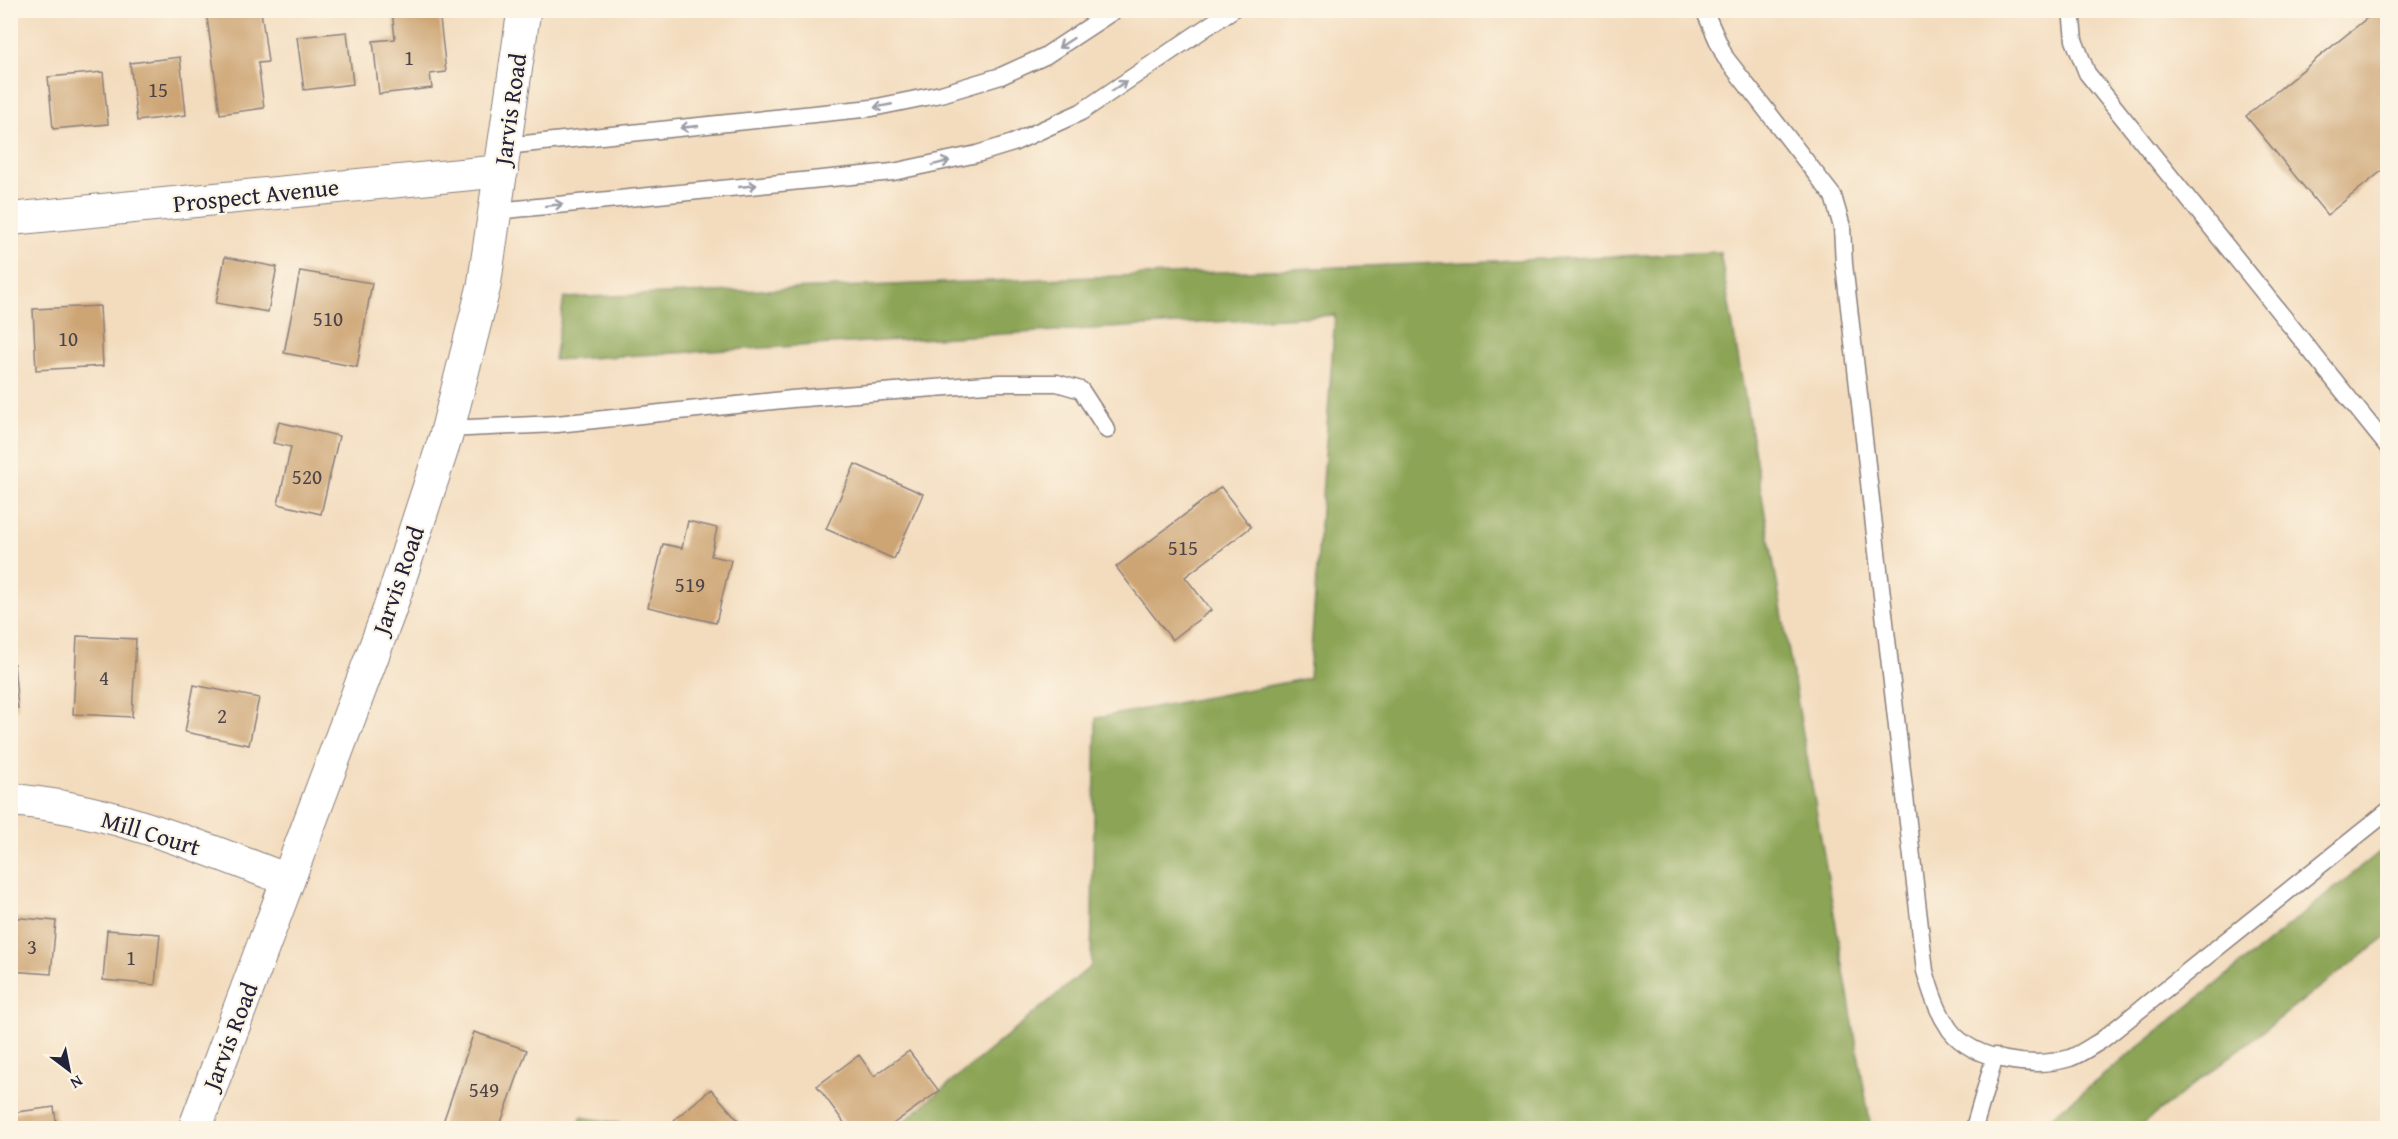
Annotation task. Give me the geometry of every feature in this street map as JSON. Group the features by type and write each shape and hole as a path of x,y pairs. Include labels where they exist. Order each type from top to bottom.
{"street":[{"name":"Jarvis Road","path":"195,1128 389,611 447,429 484,286 524,10"},
{"name":"Prospect Avenue","path":"10,219 504,159"},
{"name":"Mill Court","path":"10,800 35,802 141,825 288,880"}],"lane":[{"path":"504,159 872,108 941,94 1001,76 1045,56 1115,10"},
{"path":"496,211 893,172 977,154 1013,143 1081,112 1232,10"},
{"path":"1704,10 1725,57 1833,196 1842,227 1844,264 1925,971 1934,1004 1952,1031 1970,1047 2024,1063 2049,1062 2071,1057 2102,1040 2388,811"},
{"path":"2071,10 2074,40 2087,73 2388,447"},
{"path":"447,429 557,424 792,399 999,383 1057,383 1081,390 1107,430"},
{"path":"1974,1128 1995,1056"}],"green space":[{"path":"1720,252 1871,1128 896,1128 1091,966 1096,718 1309,678 1335,315 554,360 564,298"},
{"path":"2387,846 2387,936 2137,1128 2038,1128"},
{"path":"581,1117 647,1128 579,1128"}],"building":[{"path":"206,10 261,10 268,62 258,63 264,108 220,114"},
{"path":"392,10 439,10 446,72 430,74 432,88 379,94 373,41 395,39"},
{"path":"2377,10 2388,10 2388,166 2327,215 2246,116"},
{"path":"347,32 353,84 304,90 297,37"},
{"path":"180,57 186,115 137,121 130,63"},
{"path":"103,72 108,124 53,129 48,77"},
{"path":"225,257 277,267 268,312 216,303"},
{"path":"300,271 372,283 357,367 284,353"},
{"path":"100,306 103,366 36,370 33,309"},
{"path":"279,422 339,436 321,514 278,504 291,447 273,443"},
{"path":"855,464 923,494 894,559 826,529"},
{"path":"1221,487 1251,527 1185,577 1211,610 1172,640 1116,567"},
{"path":"688,521 717,528 711,556 731,560 716,623 648,607 663,544 682,548"},
{"path":"77,636 136,639 132,717 73,714"},
{"path":"10,664 14,664 18,708 10,709"},
{"path":"194,685 259,698 249,745 185,732"},
{"path":"10,917 56,921 51,974 10,971"},
{"path":"107,930 160,934 155,985 103,980"},
{"path":"474,1032 527,1050 499,1128 441,1128"},
{"path":"909,1051 939,1091 887,1128 848,1128 817,1086 859,1055 874,1076"},
{"path":"711,1089 745,1128 682,1128 674,1120"},
{"path":"54,1107 57,1128 10,1128 10,1113"}]}
